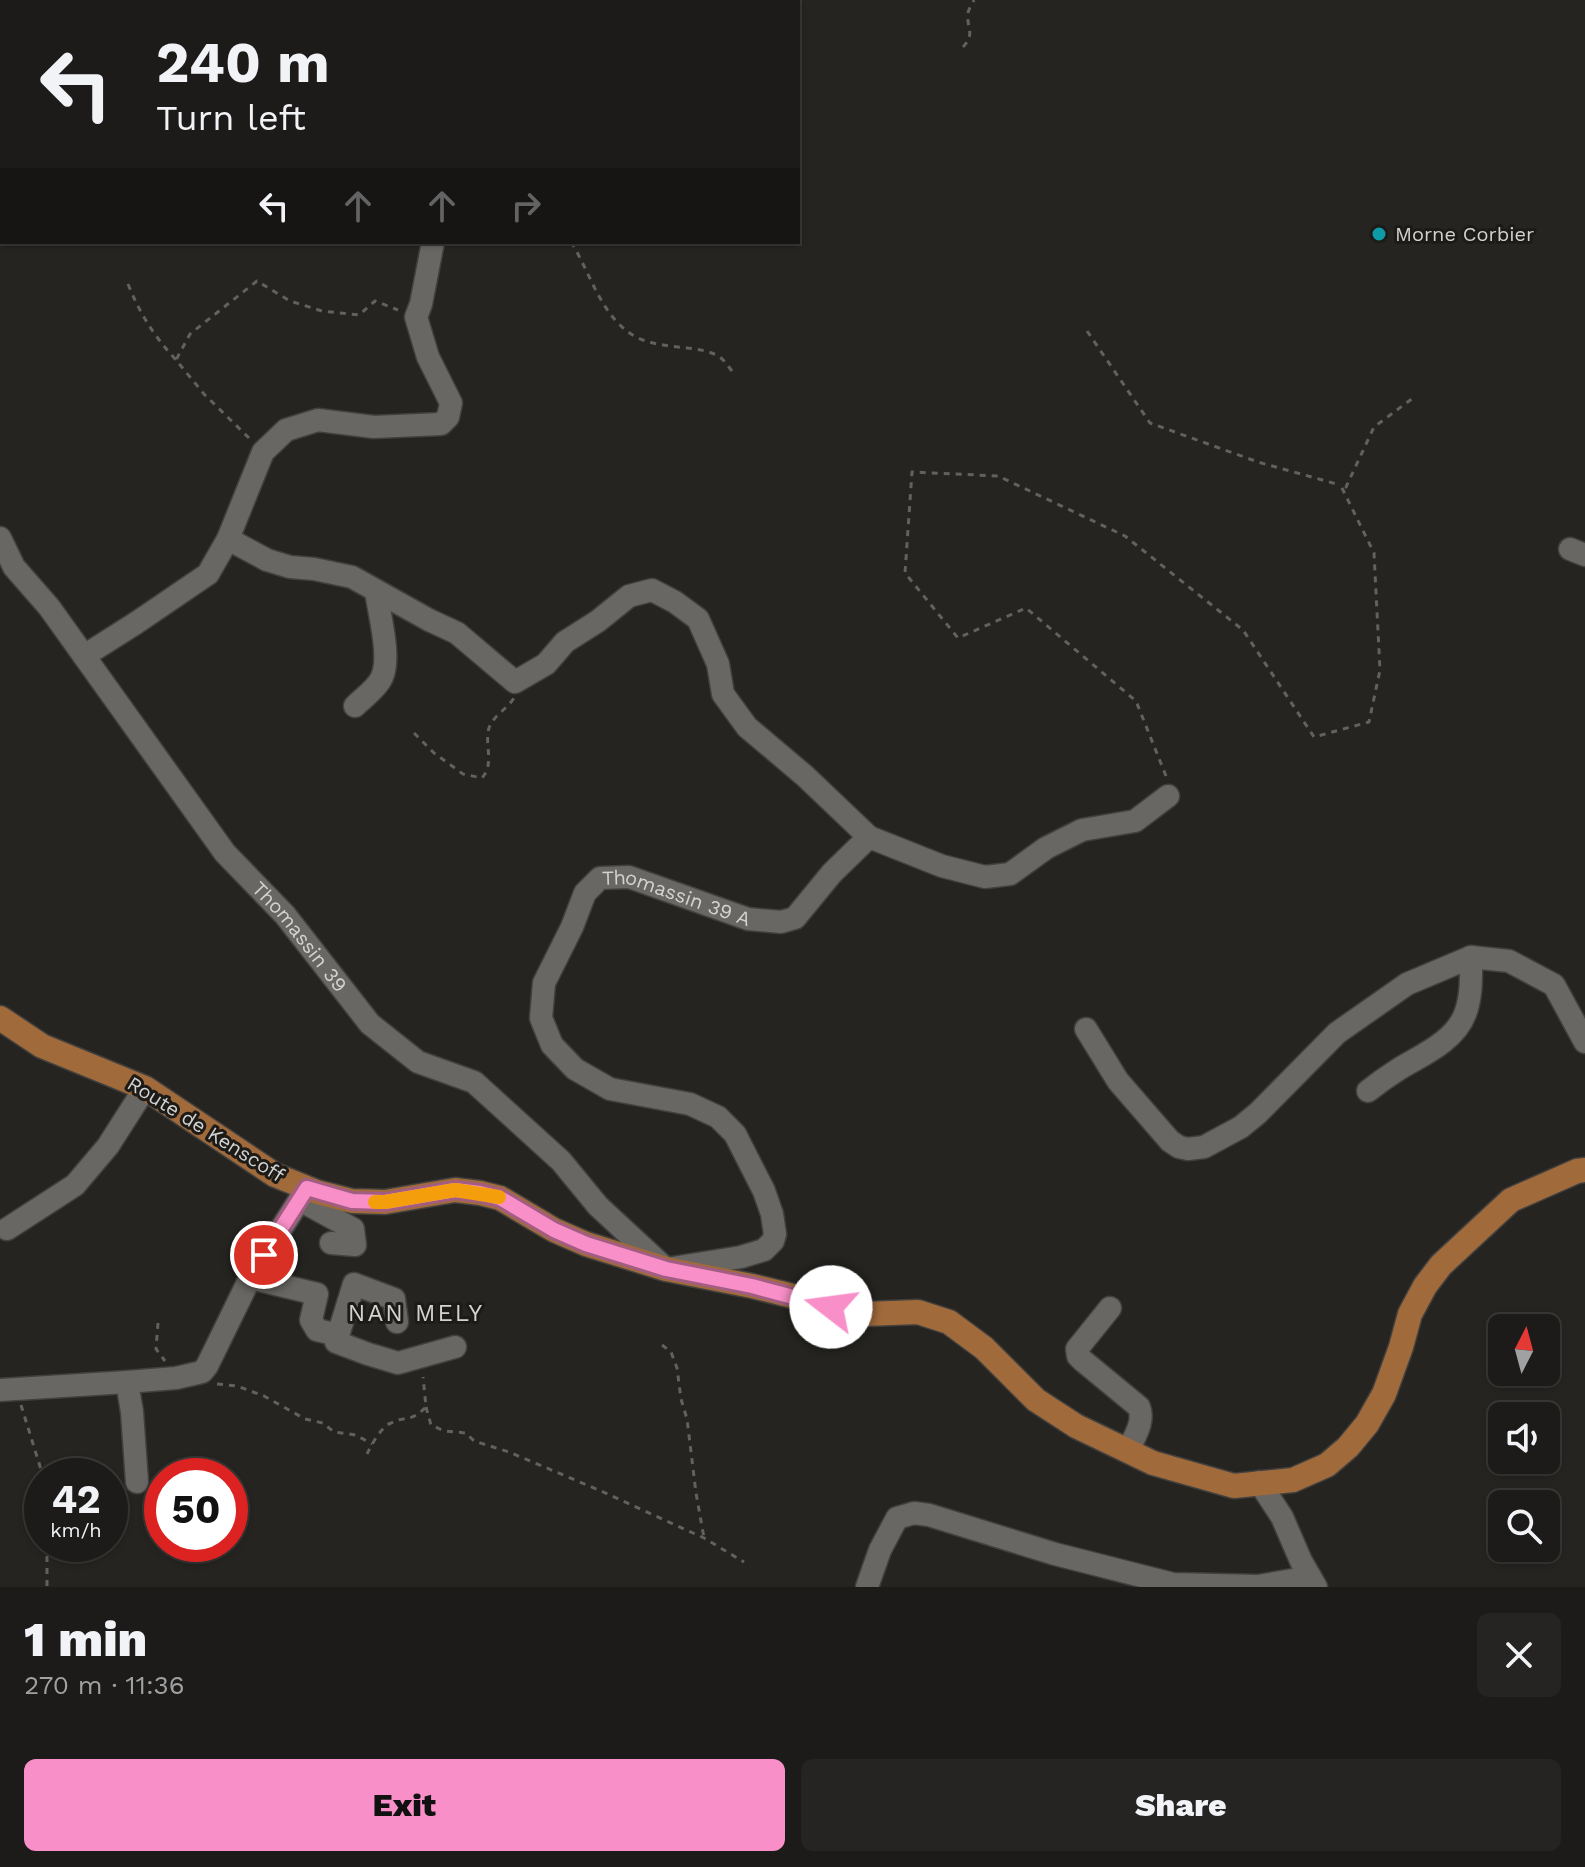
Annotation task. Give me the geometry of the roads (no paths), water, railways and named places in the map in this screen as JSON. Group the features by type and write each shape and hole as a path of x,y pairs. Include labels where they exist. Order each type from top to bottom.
{"main road":[{"name":"Route de Kenscoff","path":"0,1018 42,1046 145,1088 275,1175 312,1190 352,1201 385,1202 455,1190 480,1193 500,1198 554,1230 586,1244 666,1269 865,1314 918,1312 949,1322 984,1348 1036,1400 1076,1426 1153,1463 1234,1486 1293,1480 1327,1465 1348,1447 1367,1424 1384,1394 1410,1314 1441,1265 1511,1200 1585,1170"}],"street":[{"path":"84,656 208,574 228,539 263,452 286,430 318,420 374,427 441,424 448,417 451,403 428,357 416,317 433,244"},
{"name":"Thomassin 39","path":"0,538 14,567 49,607 225,853 285,915 370,1024 418,1062 474,1082 561,1161 598,1206 666,1269"},
{"path":"228,539 267,560 352,577 457,633 515,682 546,664 565,642 629,596 652,590 698,619 718,664 723,694 747,727 805,776 869,837 956,870 985,877 1010,874 1046,848 1082,830 1135,821 1168,796"},
{"path":"355,706 380,682 384,671 385,655 376,591"},
{"name":"Thomassin 39 A","path":"666,1269 741,1257 764,1250 775,1234 772,1214 735,1134 718,1117 690,1104 610,1089 575,1069 552,1045 541,1018 544,983 585,893 600,878 629,877 748,919 781,922 795,918 832,873 869,837"},
{"path":"1086,1029 1118,1081 1170,1141 1188,1149 1204,1147 1241,1127 1337,1033 1407,984 1471,957 1509,961 1554,985 1585,1042"},
{"path":"1368,1091 1442,1042 1465,1016 1470,994 1471,957"},
{"path":"7,1229 75,1185 108,1146 145,1088"},
{"path":"312,1190 309,1205 353,1229 355,1245 331,1243"},
{"path":"8,1390 176,1378 202,1372 250,1278 312,1190"},
{"path":"250,1278 317,1294 311,1320 317,1330 338,1335"},
{"path":"397,1322 394,1299 354,1284 336,1342 398,1363 455,1347"},
{"path":"1110,1308 1077,1349 1082,1360 1142,1412 1128,1451"},
{"path":"127,1382 137,1482"},
{"path":"867,1587 880,1550 897,1518 914,1513 1173,1584 1258,1586 1313,1582 1282,1517 1259,1482"}],"place":[{"name":"Morne Corbier","path":"1379,234"}],"district":[{"name":"NAN MELY","path":"416,1313"}]}
